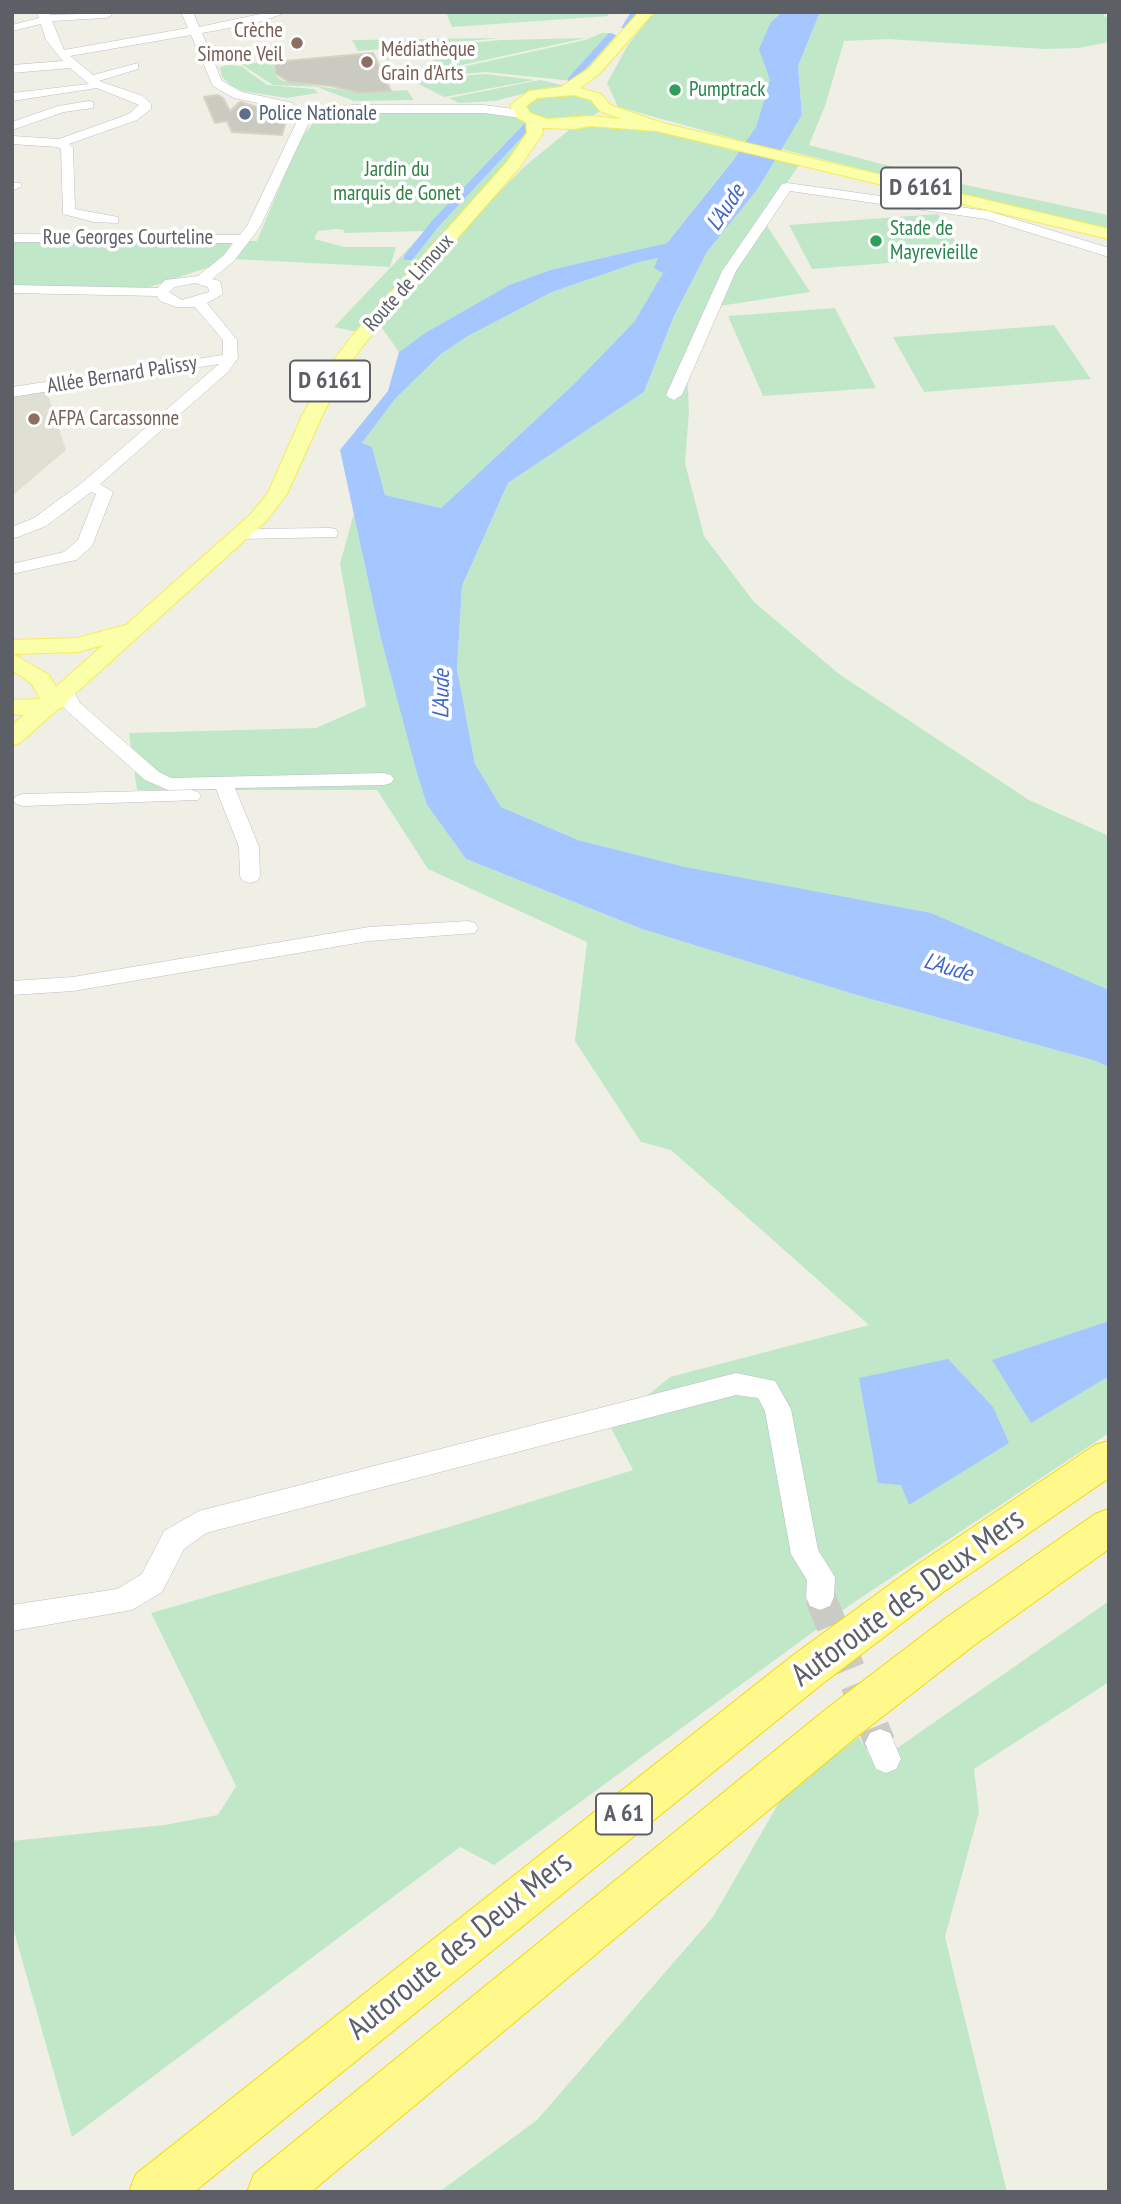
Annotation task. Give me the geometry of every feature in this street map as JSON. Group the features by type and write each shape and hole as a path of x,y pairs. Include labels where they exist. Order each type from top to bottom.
{"highway":[{"name":"Autoroute des Deux Mers","path":"154,2192 807,1670 928,1580 1109,1457"},
{"name":"Autoroute des Deux Mers","path":"272,2192 840,1724 958,1633 1109,1526"}],"main road":[{"path":"566,91 583,80 617,49 647,12"},
{"path":"601,103 566,91 542,92 526,111 552,124 582,123 601,115 601,103 597,89 617,49"},
{"name":"D 6161","path":"601,103 657,126 1109,234"},
{"name":"D 6161","path":"513,165 535,133 526,111"},
{"name":"D 6161","path":"513,165 552,135 582,123 657,126"},
{"name":"Route de Limoux","path":"164,605 258,519 277,494 312,415 345,358 513,165"},
{"name":"D 6161","path":"65,702 136,627 164,605"},
{"name":"D 6161","path":"65,702 146,628 164,605"},
{"name":"D 6161","path":"12,647 78,645 110,638 136,627"},
{"path":"12,660 41,680 65,702"},
{"path":"12,707 28,708 65,702"},
{"path":"12,738 65,702"}],"street":[{"path":"187,12 217,83 238,94 289,106 304,101 329,103 335,109"},
{"path":"61,54 194,30 236,18 282,12"},
{"path":"12,28 43,15 106,15"},
{"path":"12,140 60,143 133,117 145,109 145,104 139,99 95,84 61,54 52,40 43,15"},
{"path":"12,69 74,64"},
{"path":"12,97 95,84 134,65"},
{"path":"12,126 62,109 89,105"},
{"path":"289,106 286,109 291,112 306,115 330,113 335,109 526,111"},
{"path":"203,279 229,258 244,239 273,186 306,115"},
{"path":"60,143 67,148 68,211 113,220"},
{"path":"674,395 729,271 787,187 988,215 1109,253"},
{"name":"Rue Georges Courteline","path":"12,238 244,239"},
{"path":"12,289 162,292 177,281 203,279 215,284 218,289 210,299 199,302 172,302 165,298 162,292"},
{"path":"12,533 40,523 89,485 223,369 232,358 230,340 199,302"},
{"name":"Allée Bernard Palissy","path":"12,392 232,358"},
{"path":"12,569 70,556 86,542 105,492 89,485"},
{"path":"242,534 330,533"},
{"path":"65,702 152,776 168,784 227,790"},
{"path":"23,800 384,779"},
{"path":"227,790 249,847 250,876"},
{"path":"12,988 73,984 369,934 468,928"},
{"path":"12,1618 122,1601 152,1583 174,1540 199,1523 736,1384 766,1389 778,1409 805,1554 821,1577 820,1597"}],"shaded area":[{"name":"AFPA Carcassonne","path":"44,383 66,450 12,496 12,389"}],"green space":[{"path":"446,12 606,12 609,16 452,27"},
{"path":"654,12 782,12 771,22 770,80 756,127 746,142 618,107 607,83 628,45"},
{"path":"820,12 1103,12 1104,16 1109,18 1109,42 1079,48 1044,49 887,39 844,41 825,106 809,145 947,181 1103,214 1109,216 1109,231 781,149 802,115 798,66"},
{"path":"602,33 612,33 618,37 596,63 573,81 486,72 442,76 439,72 585,40"},
{"path":"501,38 358,51 352,40"},
{"path":"586,38 439,70 430,56 386,60 382,51 501,40"},
{"path":"272,62 276,76 283,81 362,93 407,90 414,100 354,101 317,87 273,85 241,64"},
{"path":"241,66 267,85 314,89 318,93 287,98 242,91 222,77 220,67"},
{"path":"485,74 535,80 444,97 411,80"},
{"path":"540,80 566,86 545,88 495,101 459,103 449,98"},
{"path":"575,94 595,100 599,112 585,120 543,120 528,112 526,107 535,98"},
{"name":"Jardin du marquis de Gonet","path":"476,111 517,115 532,127 530,137 358,332 334,327 425,231 344,233 344,230 337,229 318,231 314,239 345,247 396,247 390,267 233,259 129,294 12,289 12,241 257,241 299,141 314,122 322,118 345,114"},
{"path":"604,125 660,131 739,152 667,243 550,270 509,285 425,333 399,352 379,324 482,209 524,167 569,130"},
{"path":"775,159 800,164 762,218 810,292 713,307 711,331 687,371 689,411 685,463 704,536 754,602 839,674 1029,800 1109,836 1109,990 1077,977 779,885 685,867 578,840 501,807 475,765 457,669 462,586 508,483 644,392 674,316 707,252 757,190"},
{"name":"Stade de Mayrevieille","path":"938,214 965,257 812,269 789,225"},
{"path":"659,258 663,273 634,322 573,385 441,508 385,495 372,447 362,443 395,399 441,354 468,336 552,292 639,262"},
{"path":"835,308 876,388 763,396 728,316"},
{"path":"1054,325 1091,379 924,392 893,337"},
{"path":"354,513 380,635 427,805 466,859 642,929 860,996 1096,1061 1109,1067 1109,1433 850,1605 494,1865 460,1847 72,2137 12,1924 12,1841 164,1825 218,1815 236,1786 151,1613 449,1527 633,1470 610,1426 670,1377 869,1325 671,1150 641,1142 575,1041 587,942 428,869 377,790 137,790 129,733 316,728 366,706 340,564"},
{"path":"1109,1601 1109,1682 974,1769 979,1812 945,1937 1007,2192 439,2192 537,2120 713,1917 785,1792 859,1737 874,1764"}],"water":[{"name":"L'Aude","path":"782,12 820,12 798,66 802,115 757,190 707,252 674,316 644,392 508,483 462,586 457,669 475,764 501,807 578,840 685,867 931,913 1109,990 1109,1067 1096,1061 860,996 642,929 466,859 427,805 380,635 340,450 388,391 399,352 425,333 509,285 550,270 667,243 756,127 770,80 759,49 771,22","holes":["658,258 654,268 663,273 634,322 573,385 441,508 385,495 372,447 362,443 395,399 441,354 468,336 552,292"]},
{"path":"1109,1321 1109,1376 1031,1423 992,1360"},
{"path":"948,1359 993,1407 1009,1443 909,1505 901,1485 878,1483 859,1378"}],"building":[{"path":"373,53 391,91 360,93 331,86 289,82 276,74 274,62"},
{"name":"Police Nationale","path":"218,95 223,98 230,111 240,102 277,113 285,124 282,135 232,132 227,121 215,123 204,97"}],"waterway":[{"path":"624,26 636,12"},
{"path":"571,80 612,35"},
{"path":"408,258 435,224 528,125"}],"tunnel":[{"path":"820,1597 880,1743"}],"place":[{"name":"Crèche Simone Veil","path":"297,43"},
{"name":"Médiathèque Grain d'Arts","path":"367,62"},
{"name":"Pumptrack","path":"675,90"},
{"name":"Police Nationale","path":"245,114"},
{"name":"Stade de Mayrevieille","path":"876,241"},
{"name":"AFPA Carcassonne","path":"34,419"}]}
